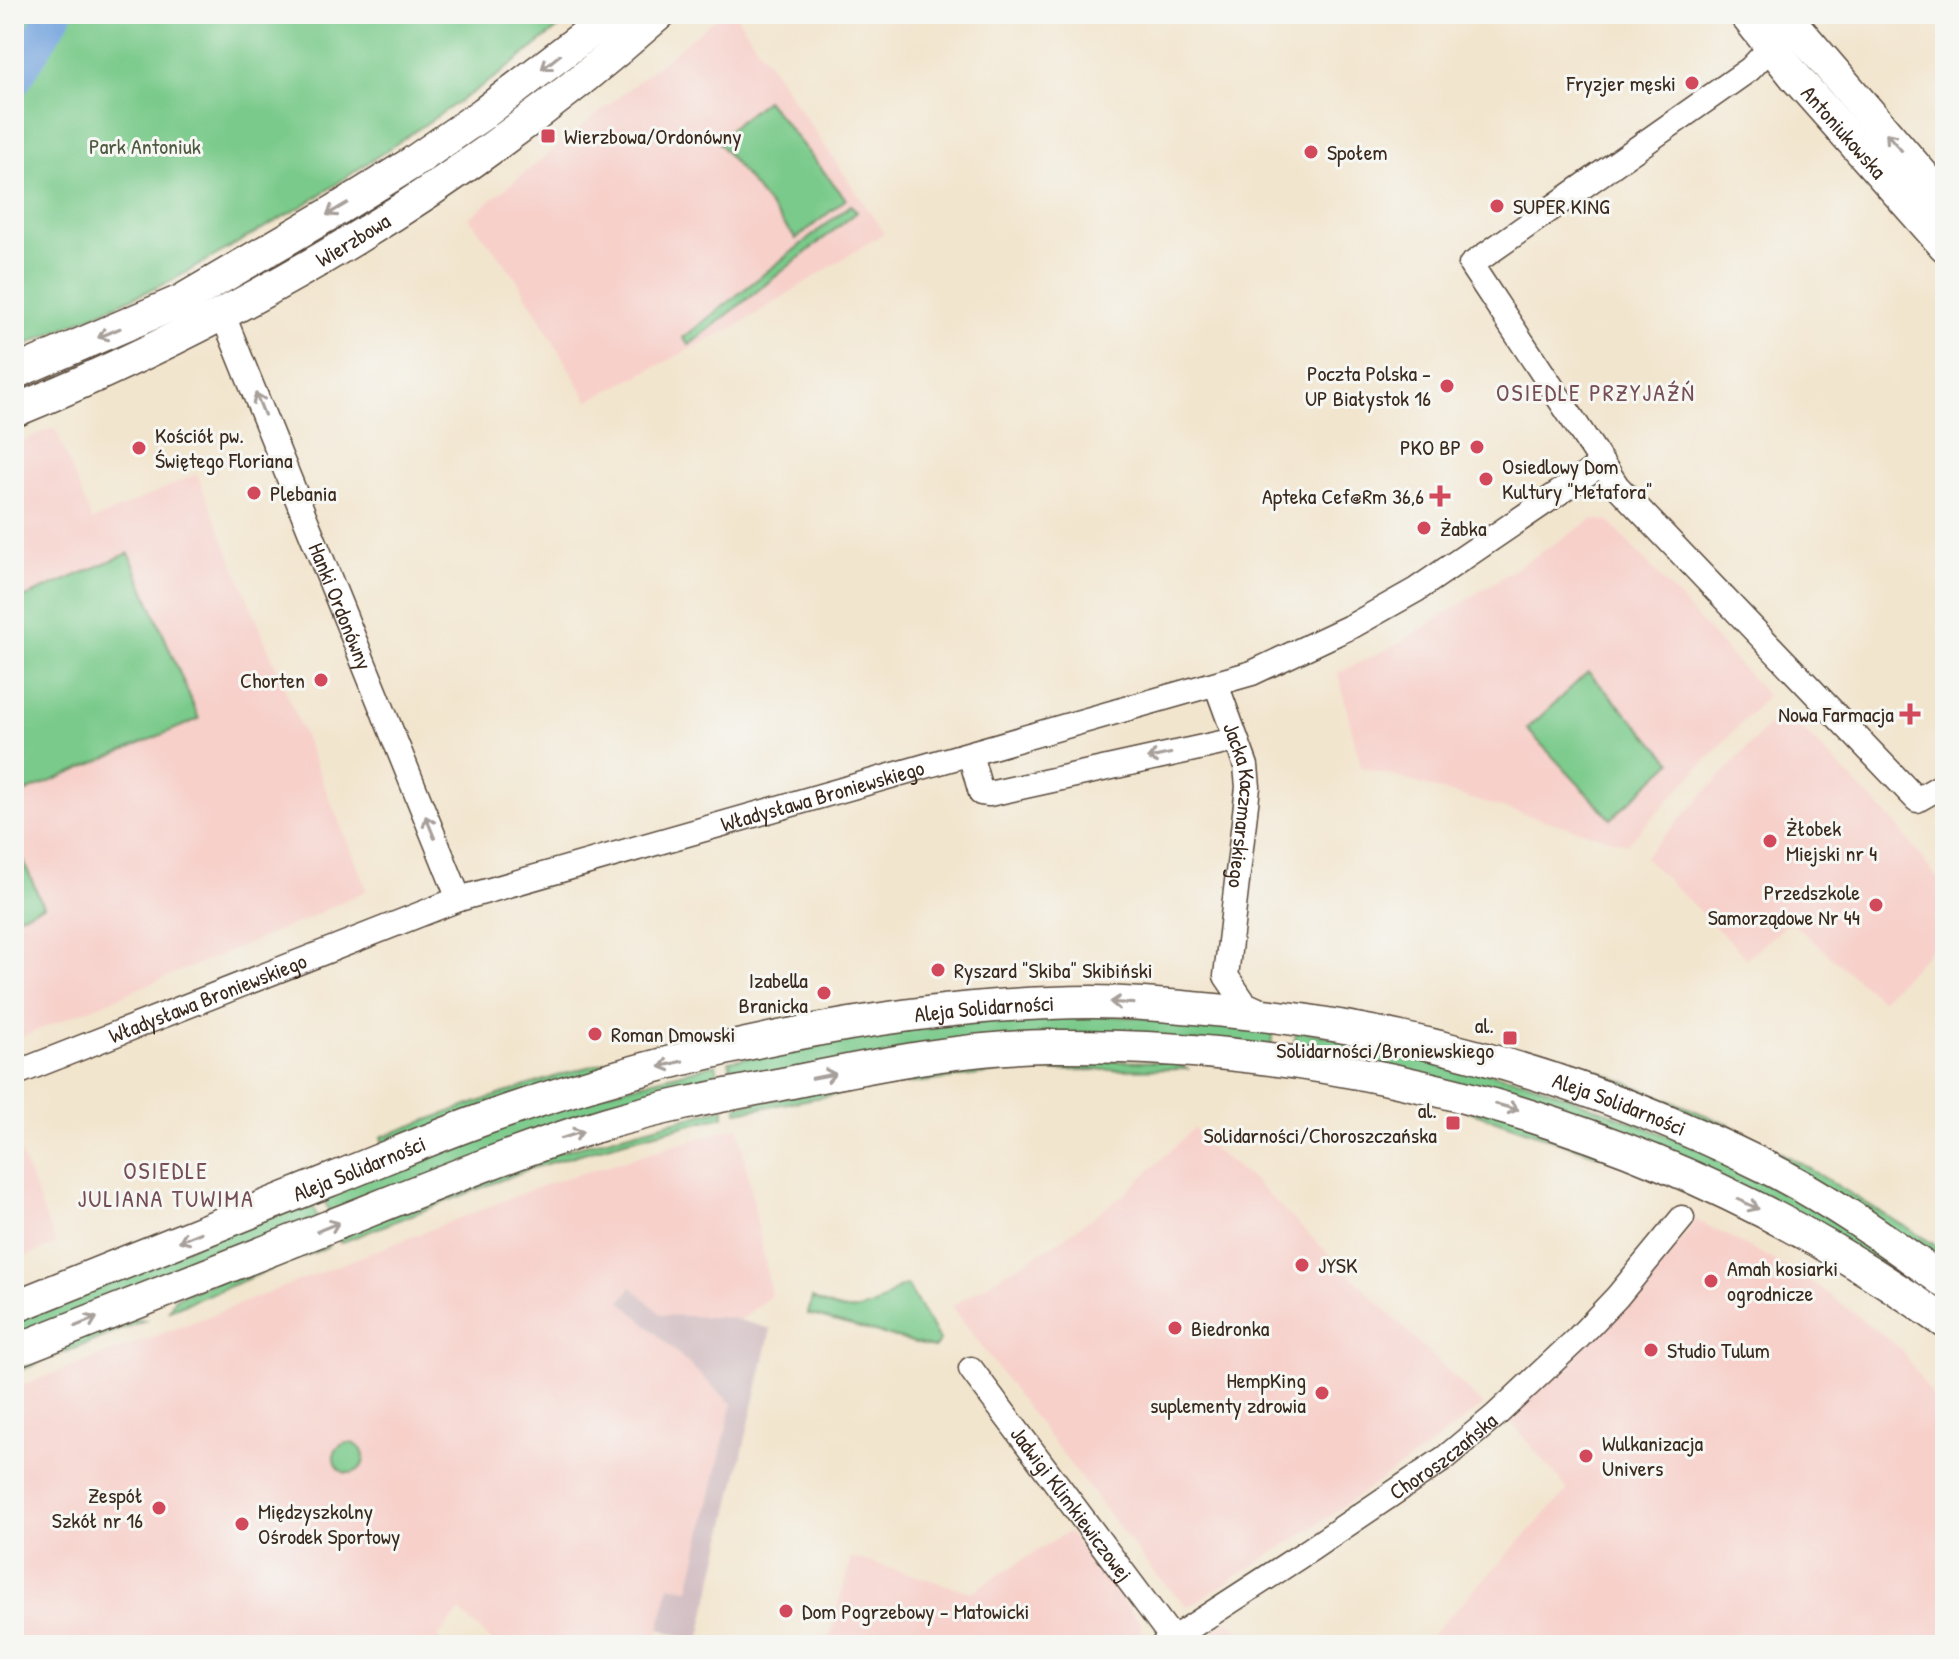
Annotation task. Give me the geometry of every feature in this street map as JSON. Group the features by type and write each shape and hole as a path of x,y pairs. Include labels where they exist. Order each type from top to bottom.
{"main road":[{"name":"Wierzbowa","path":"14,373 181,301 333,212 484,113 613,14"},
{"name":"Wierzbowa","path":"14,411 182,336 301,272 446,180 572,88 659,14"},
{"name":"Antoniukowska","path":"1745,14 1945,246"},
{"path":"1771,47 1793,17"},
{"name":"Antoniukowska","path":"1793,17 1945,201"},
{"path":"430,151 441,152 447,157 450,164 446,180"},
{"name":"Aleja Solidarności","path":"14,1307 488,1117 601,1082 720,1051 846,1025 1011,1005 1081,1002 1270,1014 1421,1041 1514,1064 1664,1119 1767,1167 1827,1201 1945,1282"},
{"name":"Aleja Solidarności","path":"14,1351 495,1160 613,1122 728,1095 918,1057 1047,1046 1177,1050 1276,1058 1431,1087 1532,1114 1703,1183 1770,1214 1846,1255 1945,1322"},
{"path":"1892,1244 1945,1268"},
{"path":"1906,1294 1945,1343"}],"street":[{"path":"1771,47 1750,69 1471,265 1617,486 1917,800 1945,784"},
{"name":"Hanki Ordonówny","path":"223,315 459,899"},
{"name":"Władysława Broniewskiego","path":"14,1074 459,899 1252,673 1354,625 1403,597 1601,464"},
{"name":"Jacka Kaczmarskiego","path":"1216,684 1246,766 1248,787 1226,976"},
{"path":"970,754 977,786 981,793 989,794 1235,740"},
{"path":"1173,1006 1189,1003 1204,995 1226,976 1245,1004 1270,1014"},
{"name":"Choroszczańska","path":"1168,1641 1445,1458 1547,1368 1587,1328 1617,1297 1682,1218"},
{"name":"Jadwigi Klimkiewiczowej","path":"971,1369 1168,1641"}],"shaded area":[{"path":"721,14 735,14 884,233 738,325 588,401 516,278 469,218"},
{"path":"55,427 92,521 197,474 367,890 302,921 14,1040 14,445"},
{"path":"1593,519 1610,522 1767,696 1627,844 1361,767 1338,673 1398,644"},
{"name":"Żłobek Miejski nr 4","path":"1783,710 1897,825 1945,889 1945,935 1881,1000 1790,921 1747,958 1644,857"},
{"path":"739,1126 771,1295 741,1320 662,1316 633,1288 621,1301 732,1404 689,1589 669,1586 659,1629 660,1645 495,1645 460,1611 438,1637 445,1645 14,1645 14,1388 191,1323 549,1183"},
{"path":"1194,1128 1212,1148 1252,1179 1483,1405 1315,1526 1188,1607 1154,1573 952,1306 1059,1241 1125,1194"},
{"path":"14,1137 56,1244 14,1261"},
{"path":"1696,1220 1819,1287 1901,1349 1945,1415 1945,1645 1422,1645 1568,1490 1508,1419 1669,1256"},
{"path":"632,1287 662,1315 731,1318 771,1329 699,1641 659,1629 669,1586 689,1589 732,1404 621,1301"},
{"path":"1068,1532 1142,1625 1137,1645 828,1645 851,1557 971,1592"},
{"path":"1228,1621 1257,1645 1191,1645 1197,1642"}],"green space":[{"path":"14,14 41,14 14,51"},
{"name":"Park Antoniuk","path":"56,14 576,14 497,76 311,201 171,281 14,350 14,85"},
{"path":"766,100 846,199 796,239 716,140"},
{"path":"851,205 857,212 689,345 683,338"},
{"path":"129,553 199,719 14,797 14,602"},
{"path":"1588,672 1672,762 1611,819 1527,729"},
{"path":"14,839 43,906 14,918"},
{"path":"1097,1015 1273,1026 1271,1047 1124,1037 735,1083 729,1061 877,1032 1008,1018"},
{"path":"1295,1029 1530,1082 1727,1159 1833,1219 1945,1298 1945,1307 1835,1236 1294,1051"},
{"path":"710,1038 384,1146 381,1137 584,1068"},
{"path":"1175,1062 1187,1069 1010,1071 867,1089 737,1112 737,1106 904,1076 1001,1064"},
{"path":"1567,1062 1598,1071 1729,1125 1800,1163 1945,1251 1945,1258 1566,1065"},
{"path":"716,1064 720,1085 331,1215 321,1194 569,1102"},
{"path":"724,1108 724,1116 529,1169 340,1243 338,1236 540,1157"},
{"path":"310,1199 318,1219 14,1341 14,1318"},
{"path":"324,1240 328,1247 169,1310 175,1298"},
{"path":"907,1285 940,1341 934,1348 808,1314 812,1298 840,1309 857,1310 885,1299"},
{"path":"131,1318 145,1320 14,1373 14,1364"},
{"path":"349,1443 360,1447 364,1458 360,1469 349,1473 338,1469 334,1458 338,1447"}],"waterway":[{"path":"14,80 55,14"}],"place":[{"name":"Fryzjer męski","path":"1692,83"},
{"name":"Wierzbowa/Ordonówny","path":"548,136"},
{"name":"Społem","path":"1311,152"},
{"name":"SUPER KING","path":"1497,206"},
{"name":"Poczta Polska - UP Białystok 16","path":"1447,386"},
{"name":"PKO BP","path":"1477,447"},
{"name":"Kościół pw. Świętego Floriana","path":"139,448"},
{"name":"Osiedlowy Dom Kultury \"Metafora\"","path":"1486,479"},
{"name":"Plebania","path":"254,493"},
{"name":"Apteka Cef@Rm 36,6","path":"1440,496"},
{"name":"Żabka","path":"1424,528"},
{"name":"Chorten","path":"321,680"},
{"name":"Nowa Farmacja","path":"1910,714"},
{"name":"Żłobek Miejski nr 4","path":"1770,841"},
{"name":"Przedszkole Samorządowe Nr 44","path":"1876,905"},
{"name":"Ryszard \"Skiba\" Skibiński","path":"938,970"},
{"name":"Izabella Branicka","path":"824,993"},
{"name":"Roman Dmowski","path":"595,1034"},
{"name":"al. Solidarności/Broniewskiego","path":"1510,1038"},
{"name":"al. Solidarności/Choroszczańska","path":"1453,1123"},
{"name":"JYSK","path":"1302,1265"},
{"name":"Amah kosiarki ogrodnicze","path":"1711,1281"},
{"name":"Biedronka","path":"1175,1328"},
{"name":"Studio Tulum","path":"1651,1350"},
{"name":"HempKing suplementy zdrowia","path":"1322,1393"},
{"name":"Wulkanizacja Univers","path":"1586,1456"},
{"name":"Zespół Szkół nr 16","path":"159,1508"},
{"name":"Międzyszkolny Ośrodek Sportowy","path":"242,1524"},
{"name":"Dom Pogrzebowy - Matowicki","path":"786,1611"}],"district":[{"name":"OSIEDLE PRZYJAŹŃ","path":"1596,393"},
{"name":"OSIEDLE JULIANA TUWIMA","path":"166,1185"}]}
